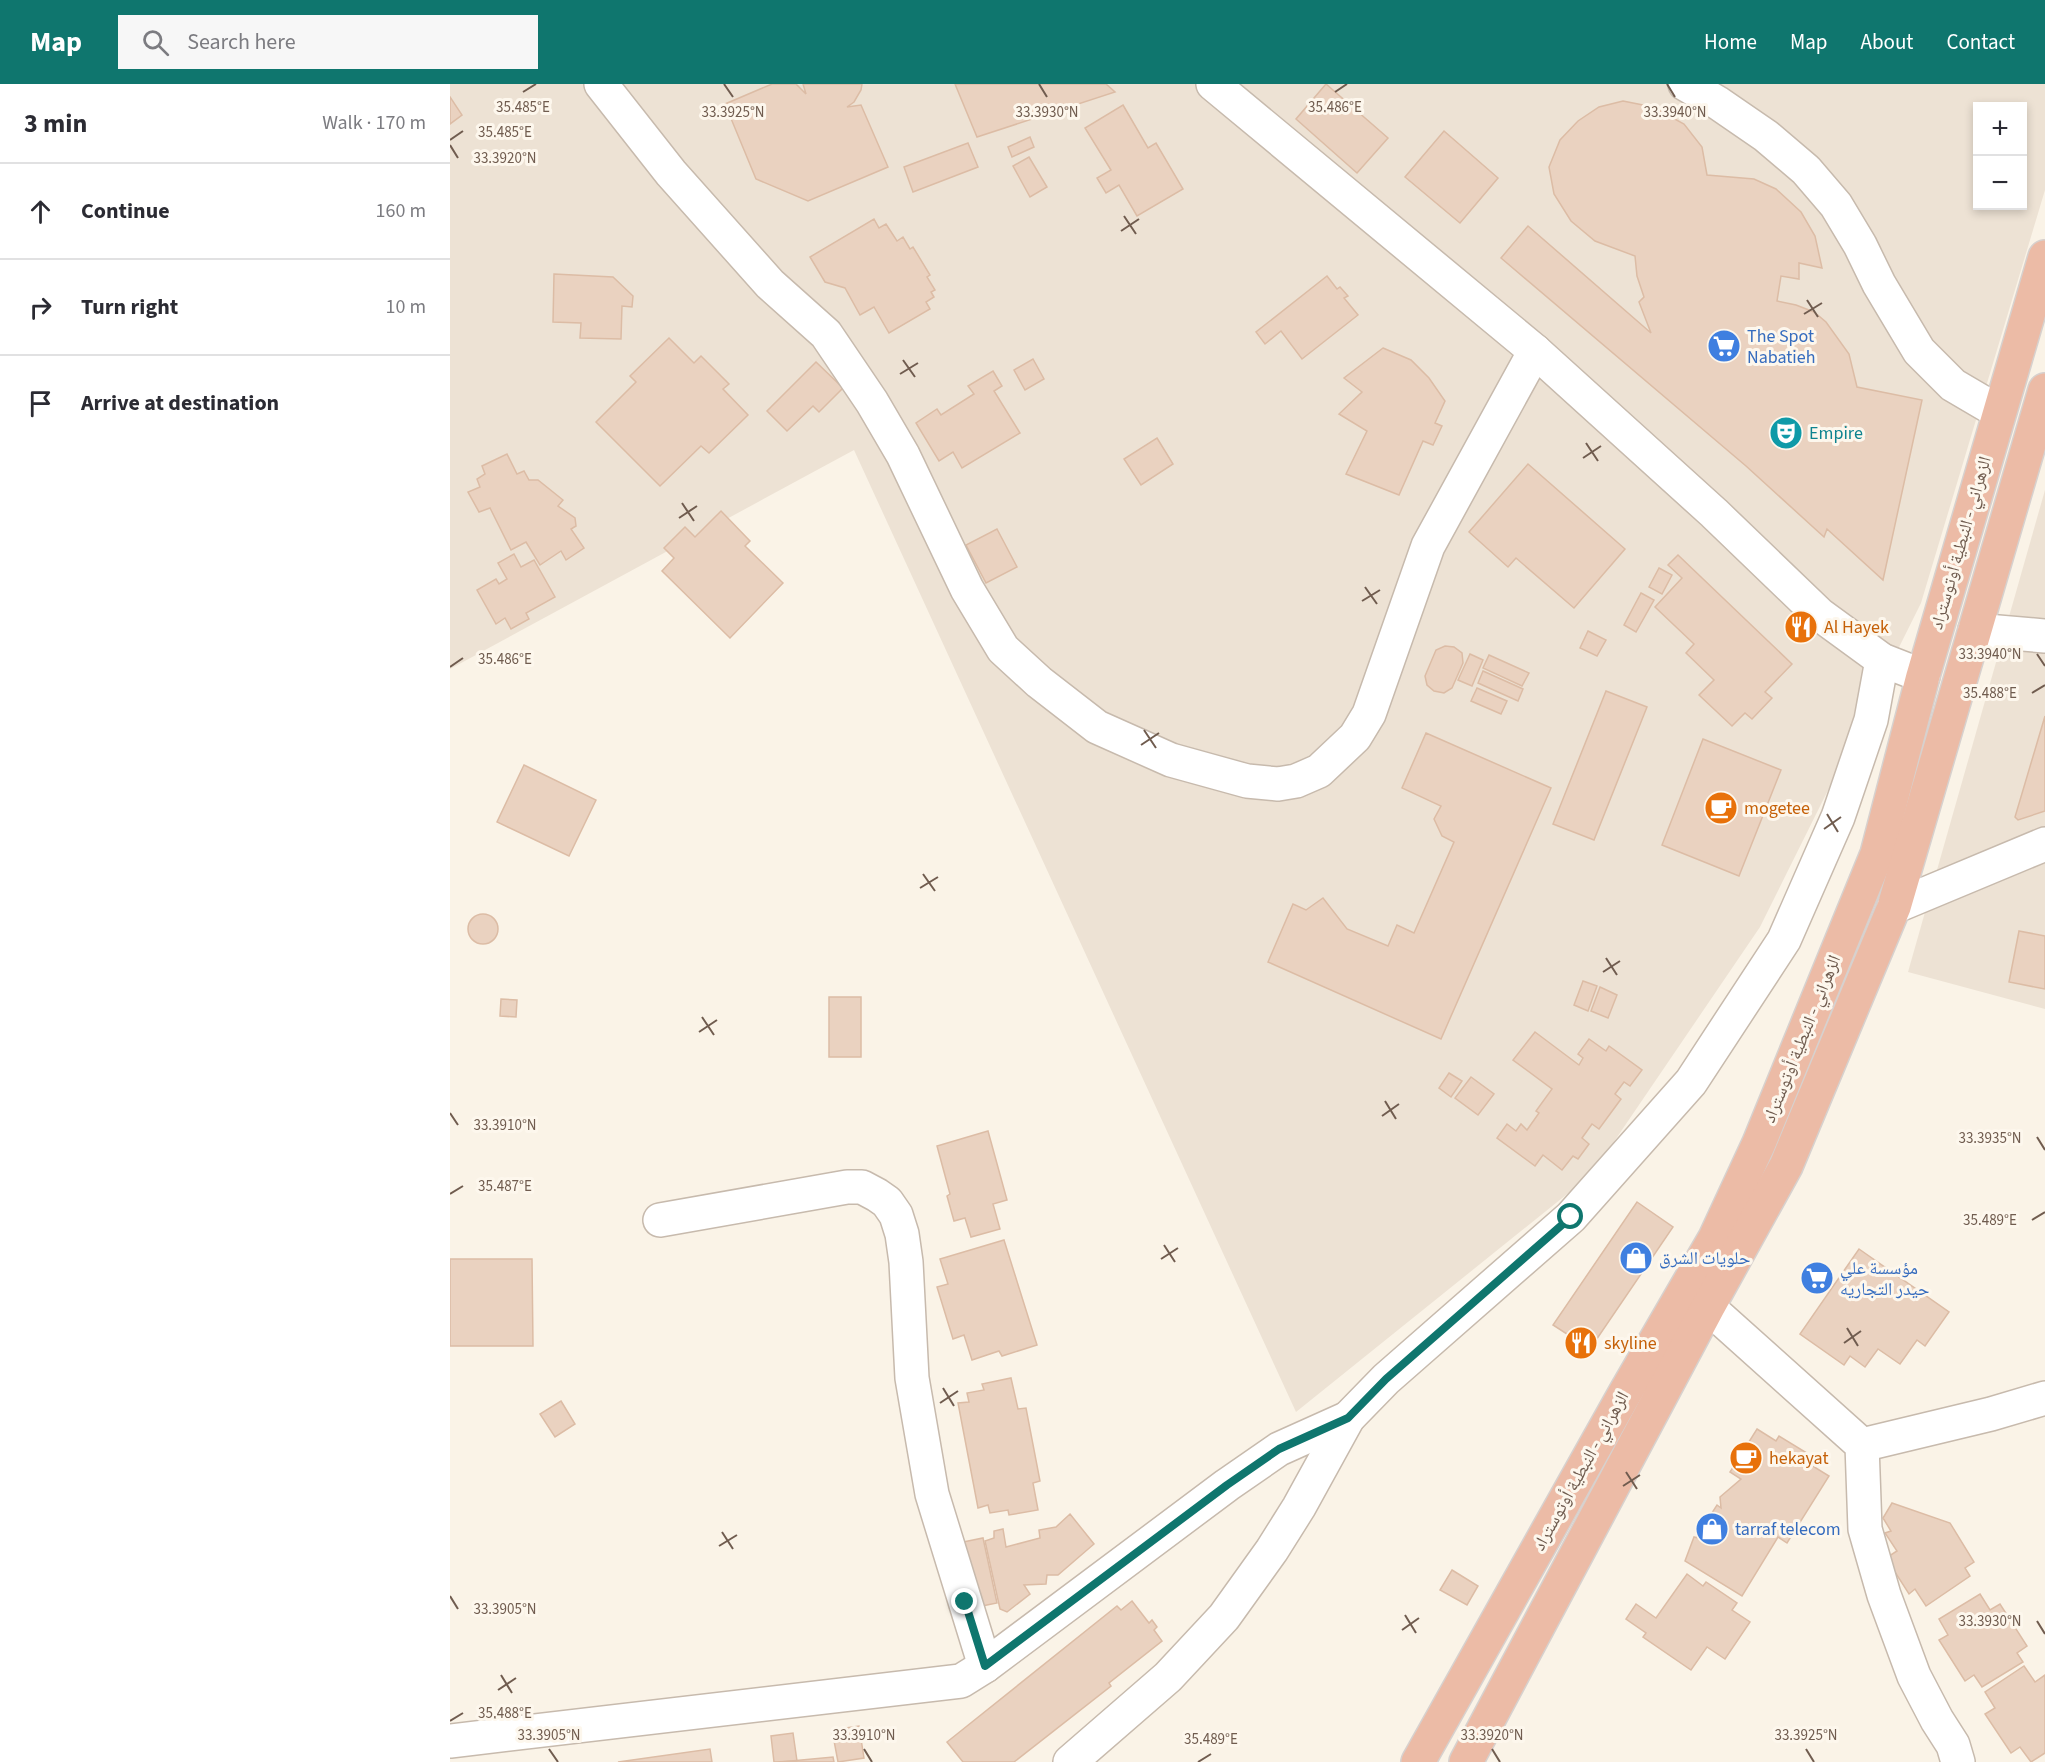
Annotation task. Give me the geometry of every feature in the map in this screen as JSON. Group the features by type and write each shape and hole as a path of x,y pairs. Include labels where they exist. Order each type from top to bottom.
{"highway":[{"name":"الزهراني - النبطية أوتوستراد","path":"1418,1762 1625,1393 1715,1238 1755,1154 1877,854 1923,676 2045,257"},
{"name":"الزهراني - النبطية أوتوستراد","path":"1466,1762 1708,1307 1786,1166 1894,907 2045,390"}],"street":[{"path":"601,84 671,173 770,284 826,334 872,402 903,455 968,589 1003,649 1038,682 1097,727 1182,763 1247,781 1278,784 1296,781 1319,771 1355,737 1369,714 1428,546 1535,351"},
{"path":"1213,84 1535,351 1714,513 1819,615 1882,660 1923,676"},
{"path":"1685,84 1718,103 1766,136 1806,170 1836,205 1919,351 1953,385 1999,412"},
{"path":"1975,630 2045,636"},
{"path":"1070,1762 1168,1677 1224,1617 1272,1551 1348,1418 1386,1379 1571,1217 1691,1082 1784,940 1838,818 1871,720 1882,660"},
{"path":"1894,907 2045,844"},
{"path":"660,1220 847,1187 862,1187 887,1202 896,1215 902,1234 906,1262 912,1378 932,1494 985,1666"},
{"path":"1708,1307 1862,1445 1865,1529 1884,1595 1914,1676 1937,1720 1953,1744 1958,1762"},
{"path":"1862,1445 1991,1414 2045,1398"},
{"path":"450,1741 961,1681 985,1666 1227,1485 1279,1449 1348,1418"}],"shaded area":[{"path":"450,84 2045,84 2045,190 1921,603 1760,927 1592,1174 1296,1412 854,450 450,669"},
{"path":"2045,490 2045,1009 1908,972"}],"building":[{"path":"772,84 796,84 806,94 803,84 862,84 854,102 847,107 861,105 888,167 808,201 756,179 725,104"},
{"path":"955,84 1106,84 1115,92 977,137"},
{"path":"1326,84 1388,138 1357,173 1296,119"},
{"path":"450,97 462,115 450,124"},
{"name":"The Spot Nabatieh","path":"1623,101 1653,107 1684,124 1702,147 1707,175 1754,179 1776,189 1801,212 1815,236 1822,268 1799,263 1799,279 1781,276 1777,301 1814,312 1826,322 1849,354 1857,387 1922,400 1883,580 1827,529 1824,537 1746,466 1501,258 1528,226 1651,333 1639,302 1644,297 1637,276 1635,256 1595,241 1571,221 1554,194 1549,167 1560,140 1578,121 1599,107"},
{"path":"1123,105 1148,148 1156,143 1183,189 1137,216 1119,185 1106,193 1097,178 1111,170 1085,128"},
{"path":"1444,131 1498,178 1460,223 1405,177"},
{"path":"1030,137 1034,147 1012,157 1008,147"},
{"path":"968,143 978,167 913,192 904,167"},
{"path":"1029,157 1047,187 1030,197 1013,166"},
{"path":"874,219 879,228 886,224 897,241 903,237 910,249 913,247 930,275 927,277 935,290 931,292 934,297 926,302 930,309 889,333 874,307 860,315 845,288 825,282 810,257"},
{"path":"554,274 613,277 633,296 632,307 622,306 621,339 580,338 581,323 553,322"},
{"path":"1327,276 1337,289 1340,287 1348,296 1344,298 1358,315 1302,359 1281,331 1265,344 1256,332"},
{"path":"669,338 694,363 701,356 729,384 723,389 748,415 709,453 701,446 660,486 596,422 636,382 630,376"},
{"path":"1383,348 1411,360 1429,378 1445,401 1435,423 1442,426 1433,445 1423,441 1399,495 1346,474 1367,431 1339,414 1362,392 1344,378"},
{"path":"1033,359 1044,379 1025,390 1014,370"},
{"path":"816,362 843,388 819,412 813,406 787,431 767,411"},
{"path":"993,371 1002,386 994,391 1020,433 962,468 953,452 939,461 916,423 937,409 941,415 974,394 968,386"},
{"path":"1157,438 1173,464 1141,485 1124,459"},
{"path":"507,454 517,474 524,471 529,480 538,480 563,500 558,506 575,518 576,526 571,529 584,548 566,560 561,551 540,565 526,542 511,550 490,508 479,512 468,492 480,487 477,479 485,474 482,466"},
{"path":"1528,464 1625,549 1574,608 1516,558 1508,567 1469,532"},
{"path":"721,511 750,541 745,546 783,583 730,638 662,571 674,558 664,548 685,527 695,537"},
{"path":"997,529 1017,567 986,583 966,545"},
{"path":"514,554 521,567 534,560 555,597 526,613 529,619 511,629 505,618 496,624 477,590 496,579 499,584 507,579 498,563"},
{"path":"1678,555 1792,664 1765,692 1772,698 1752,719 1745,713 1732,726 1699,695 1714,680 1686,653 1694,644 1655,607 1682,578 1668,565"},
{"path":"1659,568 1672,575 1662,594 1649,587"},
{"path":"1641,593 1654,600 1636,632 1624,625"},
{"path":"1588,631 1606,640 1597,656 1580,648"},
{"path":"1445,646 1454,647 1462,653 1463,663 1452,688 1444,693 1434,691 1427,685 1425,676 1436,650"},
{"path":"1470,654 1483,660 1472,686 1458,680"},
{"path":"1489,655 1529,673 1522,686 1483,668"},
{"path":"1483,671 1523,689 1518,701 1478,683"},
{"path":"1477,688 1507,701 1501,714 1471,701"},
{"path":"1606,691 1647,707 1594,840 1553,824"},
{"path":"2045,716 2045,811 2018,820 2015,817"},
{"path":"1426,733 1551,788 1441,1039 1268,962 1293,904 1306,910 1323,898 1347,929 1388,946 1397,925 1414,933 1454,842 1442,836 1434,819 1441,806 1402,788"},
{"name":"mogetee","path":"1703,739 1781,770 1739,876 1662,845"},
{"path":"524,765 596,800 569,856 497,822"},
{"path":"483,914 494,918 498,929 494,940 483,944 472,940 468,929 472,918"},
{"path":"2019,931 2045,936 2045,989 2009,982"},
{"path":"1583,981 1597,986 1588,1011 1574,1005"},
{"path":"1600,987 1617,995 1608,1018 1591,1011"},
{"path":"829,997 861,997 861,1057 829,1057"},
{"path":"501,999 517,1000 516,1017 500,1016"},
{"path":"1535,1032 1579,1065 1583,1058 1578,1054 1589,1039 1606,1051 1609,1046 1642,1070 1630,1086 1624,1082 1615,1094 1621,1099 1599,1129 1592,1124 1582,1138 1589,1144 1578,1159 1573,1156 1562,1170 1543,1155 1535,1166 1497,1138 1507,1124 1516,1131 1521,1124 1527,1130 1539,1113 1536,1111 1552,1089 1513,1060"},
{"path":"1449,1073 1462,1081 1451,1097 1439,1088"},
{"path":"1471,1077 1494,1094 1478,1115 1455,1098"},
{"path":"988,1131 1007,1200 993,1204 1000,1229 971,1237 965,1218 954,1221 947,1196 950,1194 937,1146"},
{"path":"1637,1202 1673,1227 1590,1349 1553,1325"},
{"path":"1004,1240 1037,1345 1002,1356 999,1351 972,1360 964,1335 953,1339 937,1287 948,1284 940,1259"},
{"path":"1859,1249 1949,1312 1925,1346 1917,1340 1900,1364 1878,1349 1865,1367 1850,1356 1844,1365 1800,1334"},
{"path":"450,1259 532,1259 533,1346 450,1346"},
{"path":"1011,1378 1018,1409 1026,1408 1040,1481 1033,1483 1038,1510 1009,1515 1008,1510 990,1513 988,1505 978,1508 958,1403 969,1402 967,1393 984,1390 982,1384"},
{"path":"561,1401 575,1424 555,1437 540,1414"},
{"path":"1757,1429 1776,1441 1779,1436 1815,1458 1811,1465 1829,1476 1787,1543 1778,1537 1742,1596 1685,1561 1694,1537 1702,1539 1697,1536 1717,1505 1721,1508 1720,1497 1741,1479 1730,1472"},
{"path":"1892,1503 1950,1523 1974,1562 1965,1568 1970,1576 1926,1606 1915,1589 1909,1594 1886,1558 1897,1551 1885,1533 1891,1531 1883,1518"},
{"path":"1070,1514 1094,1544 1058,1575 1047,1575 1046,1584 1024,1585 1030,1594 1007,1612 1000,1609 985,1541 994,1538 994,1531 1003,1529 1006,1547 1040,1538 1039,1530 1056,1527"},
{"path":"983,1538 997,1603 972,1608 958,1543"},
{"path":"1452,1570 1478,1586 1467,1605 1440,1590"},
{"path":"1687,1574 1703,1586 1706,1582 1737,1603 1732,1610 1750,1622 1725,1659 1707,1647 1691,1670 1643,1637 1646,1633 1626,1619 1636,1604 1656,1618"},
{"path":"1980,1594 1990,1610 2000,1604 2027,1646 2017,1653 2023,1662 1982,1687 1974,1675 1965,1681 1939,1640 1948,1635 1939,1619"},
{"path":"1132,1601 1149,1623 1152,1620 1157,1627 1154,1630 1162,1641 1109,1683 1111,1686 1014,1762 963,1762 947,1742 1117,1606 1121,1610"},
{"path":"2024,1666 2035,1682 2045,1675 2045,1753 2031,1762 2020,1747 2011,1753 1985,1714 1995,1708 1985,1692"},
{"path":"859,1726 864,1758 838,1762 832,1730"},
{"path":"793,1733 797,1761 774,1762 771,1736"},
{"path":"710,1749 712,1762 618,1762"},
{"path":"833,1757 834,1762 780,1762"}],"place":[{"name":"The Spot Nabatieh","path":"1724,346"},
{"name":"Empire","path":"1786,433"},
{"name":"Al Hayek","path":"1801,627"},
{"name":"mogetee","path":"1721,808"},
{"name":"حلويات الشرق","path":"1636,1258"},
{"name":"مؤسسة علي حيدر التجاريه","path":"1817,1278"},
{"name":"skyline","path":"1581,1343"},
{"name":"hekayat","path":"1746,1458"},
{"name":"tarraf telecom","path":"1712,1529"}],"route":[{"path":"965,1602 985,1666 1227,1485 1279,1449 1348,1418 1386,1379 1571,1217"}]}
